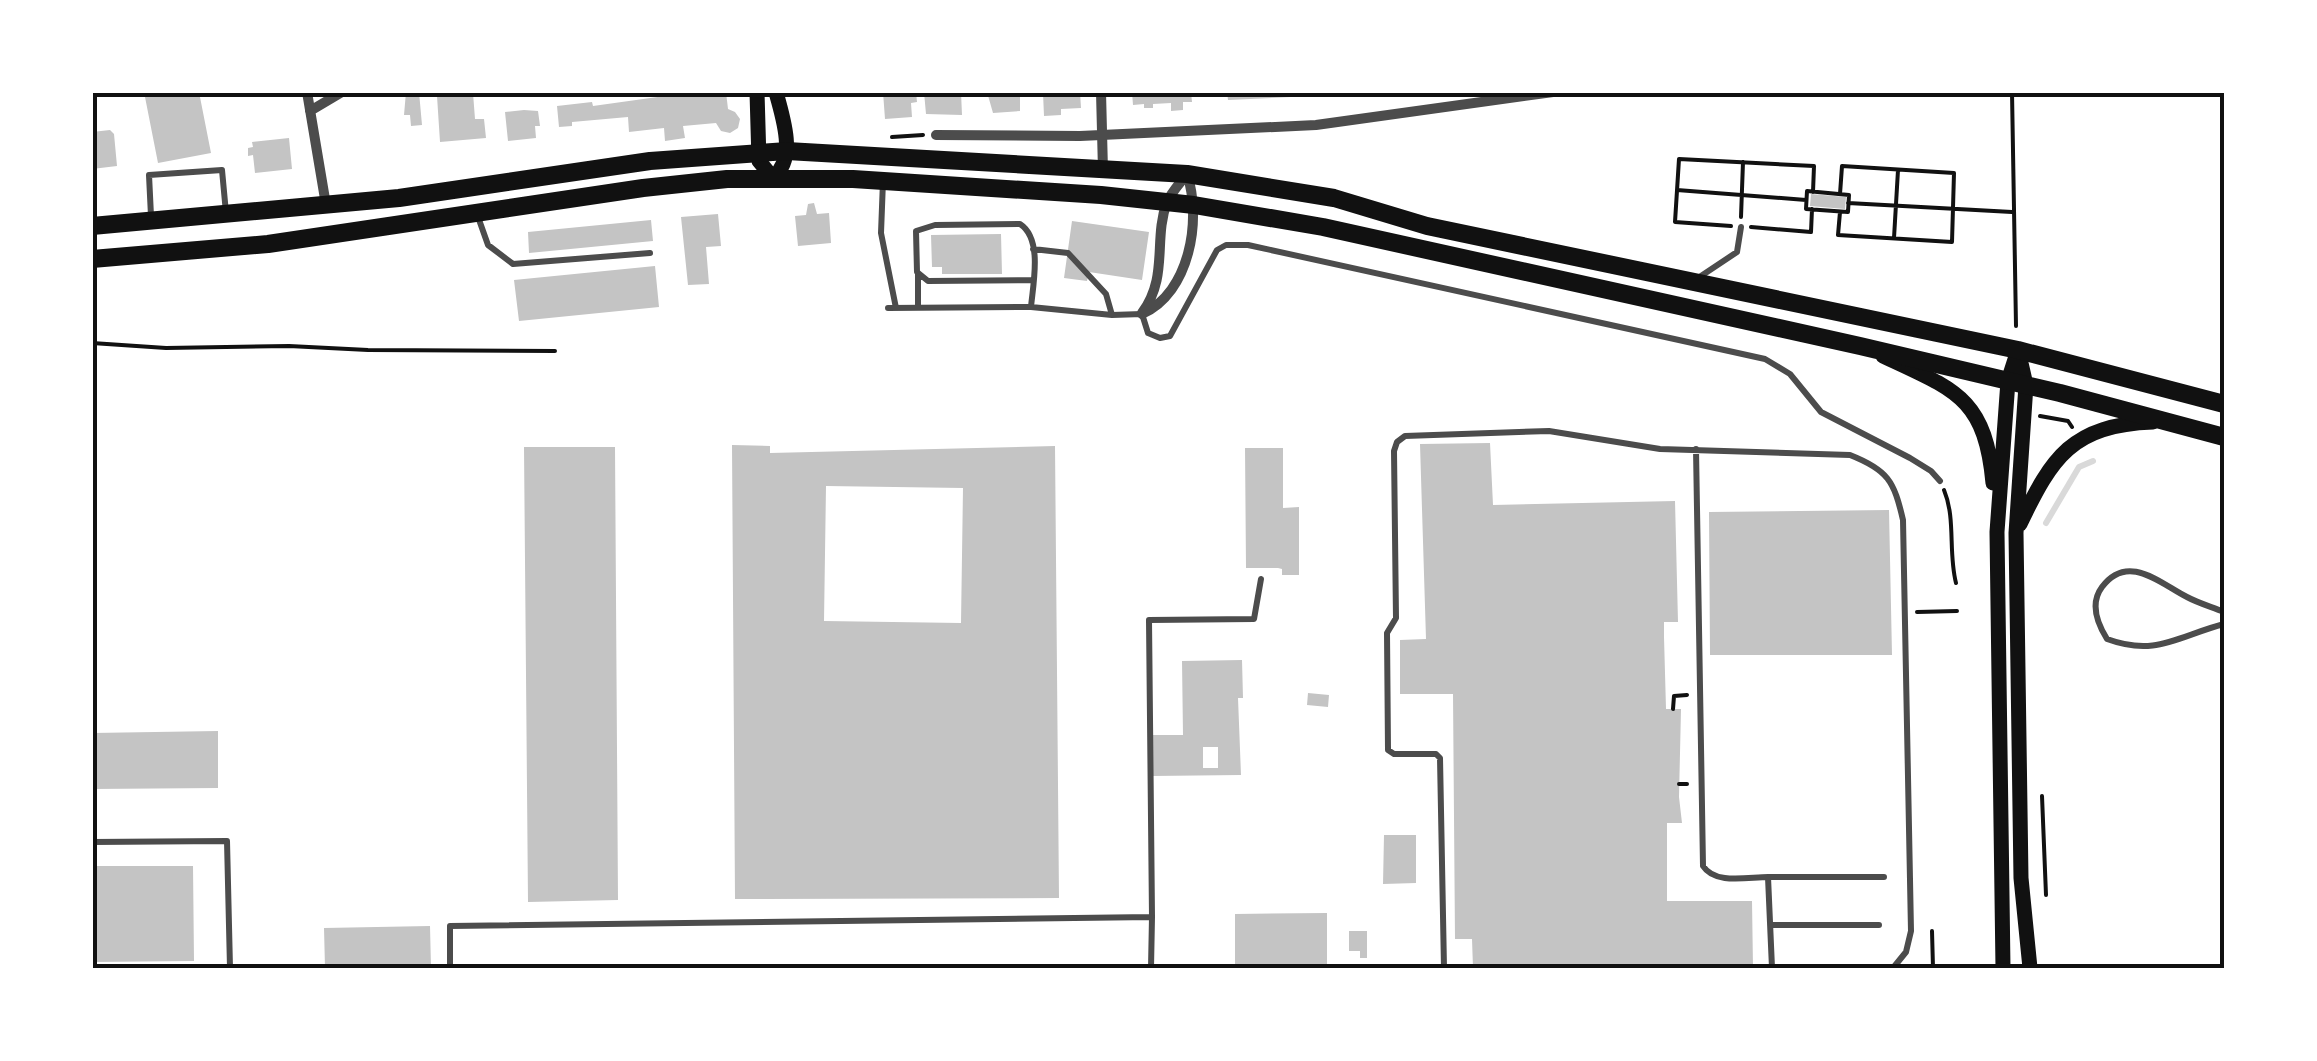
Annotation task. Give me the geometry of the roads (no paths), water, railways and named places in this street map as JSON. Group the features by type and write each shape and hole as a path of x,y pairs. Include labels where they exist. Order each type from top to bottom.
{"main road":[{"path":"756,92 758,152 762,168 774,178"},
{"path":"774,178 784,167 787,151 776,92"},
{"path":"92,226 326,206 467,190 650,161 758,152 839,152 1187,174 1334,198 1426,226 2018,350 2224,404"},
{"path":"92,260 251,246 643,188 774,178 883,180 1167,203 1323,228 1860,346 2224,437"},
{"path":"1860,346 1943,384 1978,417 1989,446 1997,532 2004,968"},
{"path":"2018,350 2016,532 2021,878 2030,968"},
{"path":"1997,532 2017,383"},
{"path":"2016,532 2044,474 2070,447 2115,427 2165,421"}],"street":[{"path":"306,92 326,206"},
{"path":"310,111 342,92"},
{"path":"1100,92 1102,171"},
{"path":"936,135 1102,135 1316,125 1552,92"},
{"path":"1142,314 1160,271 1167,203 1187,174"},
{"path":"1142,314 1166,299 1184,264 1194,206 1187,174"}],"lane":[{"path":"152,222 149,175 222,170 226,215"},
{"path":"883,180 881,233 892,308 1031,308 1142,314 1148,333 1154,337 1174,334 1217,250 1248,245 1765,359 1790,374 1821,412 1910,458 1940,482"},
{"path":"477,214 488,245 513,264 650,253"},
{"path":"918,308 916,232 924,226 1020,224 1029,230 1034,249 1031,308"},
{"path":"1693,282 1737,252 1741,226"},
{"path":"1034,249 1068,252 1106,294 1112,315"},
{"path":"918,272 928,280 1032,280"},
{"path":"1444,968 1440,758 1436,754 1394,754 1388,750 1386,633 1396,618 1394,450 1405,436 1549,431 1660,449 1850,456 1877,466 1895,488 1903,520 1911,941 1893,968"},
{"path":"1696,449 1702,866 1716,877 1884,877"},
{"path":"2224,612 2186,597 2159,578 2142,572 2114,575 2100,589 2095,606 2097,623 2106,639 2132,648 2159,645 2224,624"},
{"path":"1151,968 1150,620 1254,619 1261,579"},
{"path":"92,842 227,841 230,968"},
{"path":"1768,877 1772,968"},
{"path":"450,968 450,926 1152,917"},
{"path":"1771,926 1879,925"}],"waterway":[{"path":"2046,523 2079,467 2093,461"}]}
